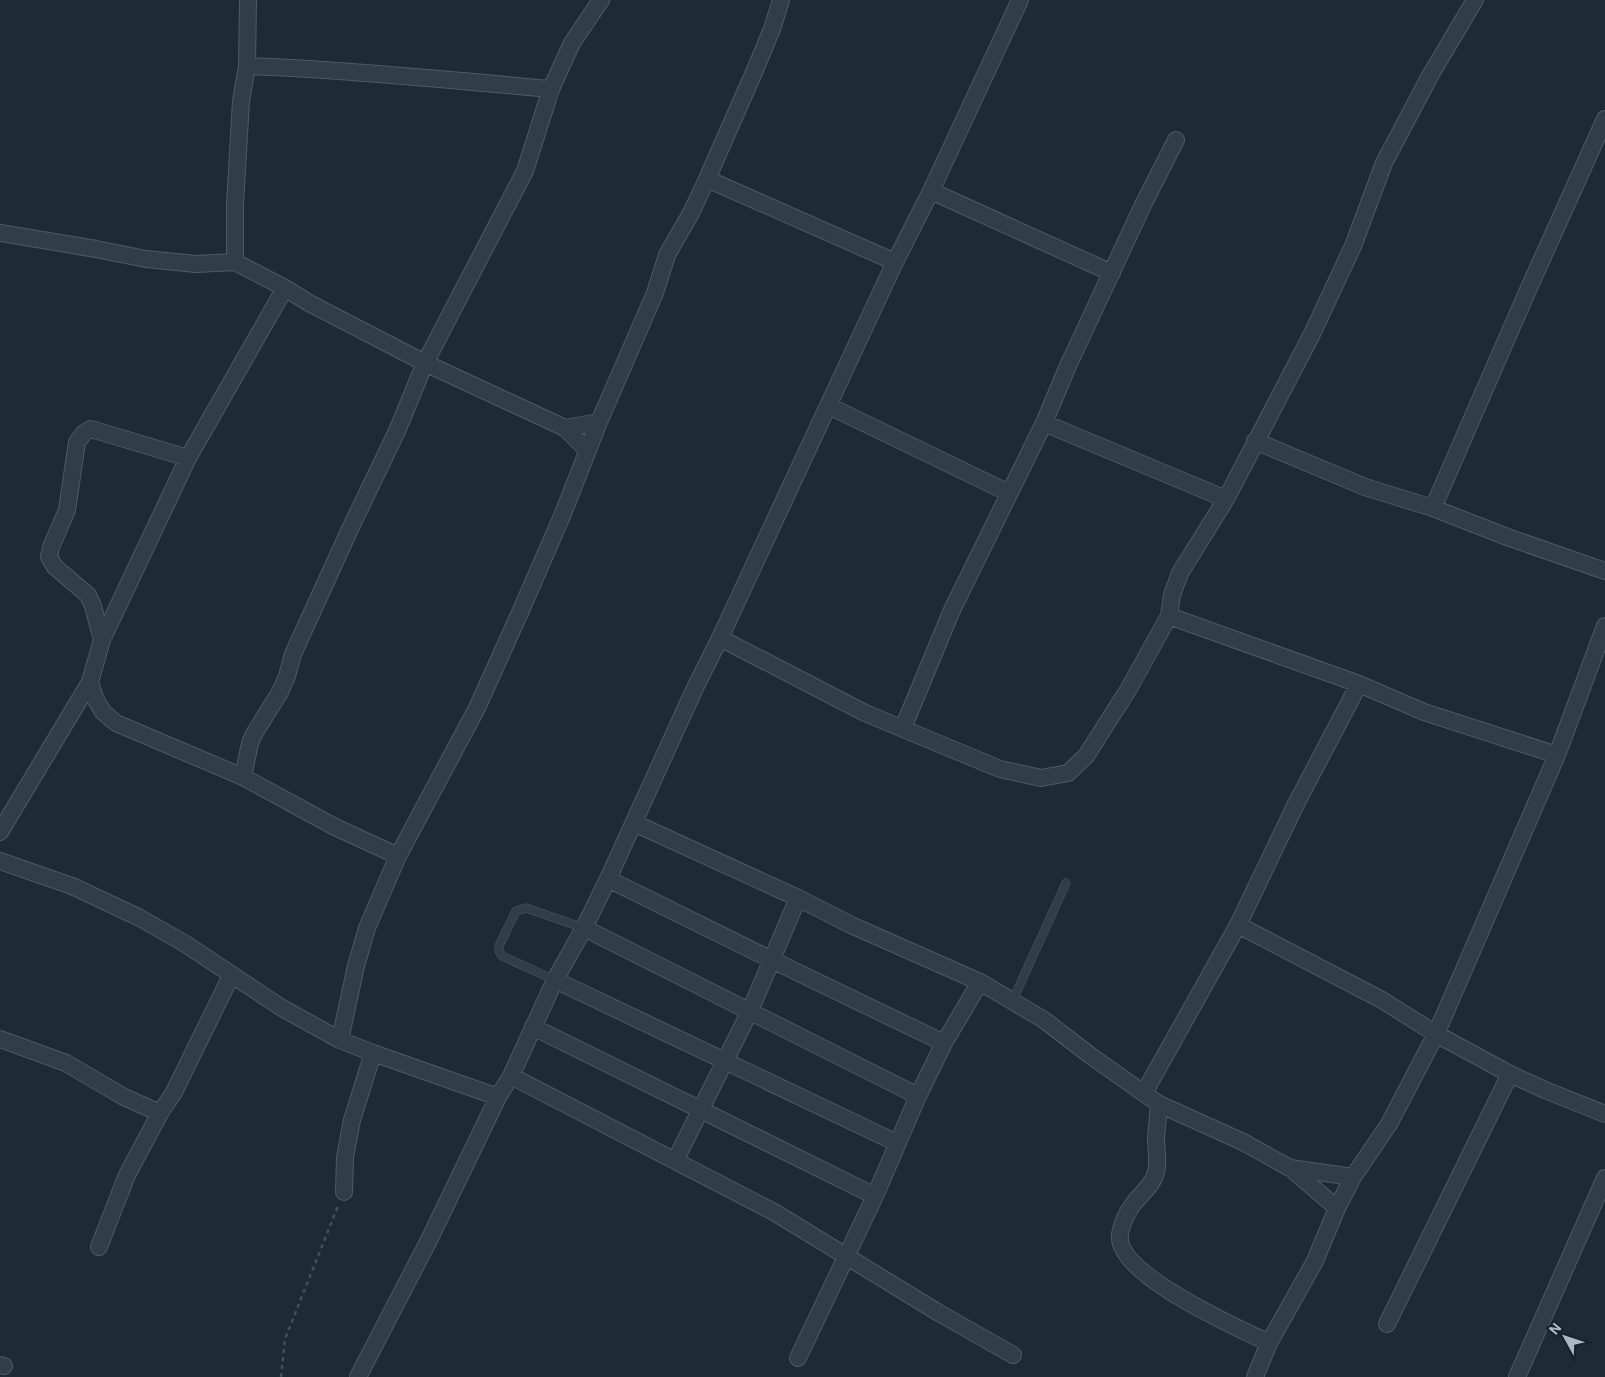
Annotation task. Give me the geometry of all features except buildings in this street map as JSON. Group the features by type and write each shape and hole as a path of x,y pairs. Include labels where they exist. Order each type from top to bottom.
{"street":[{"path":"235,262 236,185 241,101 247,66 248,0"},
{"path":"243,777 250,743 280,692 294,654 350,528 397,431 425,363 525,171 551,89 572,43 601,0"},
{"path":"340,1040 356,966 367,928 398,856 477,708 558,526 599,422 655,293 667,255 691,213 707,179 772,29 781,0"},
{"path":"358,1377 429,1240 498,1097 511,1076 555,980 584,928 608,879 695,688 1020,0"},
{"path":"720,638 865,713 1000,769 1041,778 1068,773 1086,756 1128,690 1169,616 1172,595 1180,573 1226,499 1312,334 1353,246 1384,163 1430,74 1475,0"},
{"path":"247,66 396,75 454,82 551,89"},
{"path":"1433,508 1605,119"},
{"path":"903,728 952,610 1044,422 1143,205 1176,140"},
{"path":"707,179 895,262"},
{"path":"931,191 1112,274"},
{"path":"0,232 146,259 196,264 235,262 285,288 309,304 425,363 565,428 588,451"},
{"path":"0,832 90,682 102,640 188,458 285,288"},
{"path":"829,406 1009,494"},
{"path":"565,428 599,422"},
{"path":"1044,422 1226,499"},
{"path":"102,640 93,606 88,595 55,567 49,557 51,547 67,510 78,442 84,432 91,428 188,458"},
{"path":"1255,441 1365,487 1433,508 1510,538 1605,571"},
{"path":"1169,616 1360,684 1424,712 1557,755"},
{"path":"1254,1377 1269,1343 1315,1261 1337,1208 1353,1178 1389,1124 1436,1034 1557,755 1605,626"},
{"path":"90,682 95,698 103,712 116,723 243,777 335,827 398,856"},
{"path":"1144,1093 1238,925 1296,804 1360,684"},
{"path":"634,823 798,898 851,925 980,982 1044,1020 1091,1056 1160,1104 1244,1142 1290,1168 1337,1208"},
{"path":"0,862 72,886 138,917 184,943 231,976 282,1008 340,1040 498,1097"},
{"path":"608,879 944,1043"},
{"path":"676,1160 750,1011 798,898"},
{"path":"1238,925 1382,1000 1436,1034 1510,1074 1605,1114"},
{"path":"584,928 918,1096"},
{"path":"99,1247 127,1176 160,1113 173,1094 231,976"},
{"path":"555,980 897,1143"},
{"path":"798,1358 875,1196 918,1096 944,1043 980,982"},
{"path":"533,1027 875,1196"},
{"path":"0,1039 66,1063 124,1097 160,1113"},
{"path":"344,1192 345,1157 352,1120 373,1053"},
{"path":"1388,1324 1510,1074"},
{"path":"511,1076 774,1212 939,1314 1013,1355"},
{"path":"1160,1104 1156,1139 1156,1172 1150,1186 1133,1204 1124,1219 1120,1236 1125,1253 1150,1279 1186,1302 1269,1343"},
{"path":"1290,1168 1353,1178"},
{"path":"1517,1377 1605,1178"}],"lane":[{"path":"1012,1002 1066,884"},
{"path":"555,980 502,956 499,951 499,946 516,910 526,908 584,928"}],"path":[{"path":"281,1377 286,1339 344,1192"}]}
